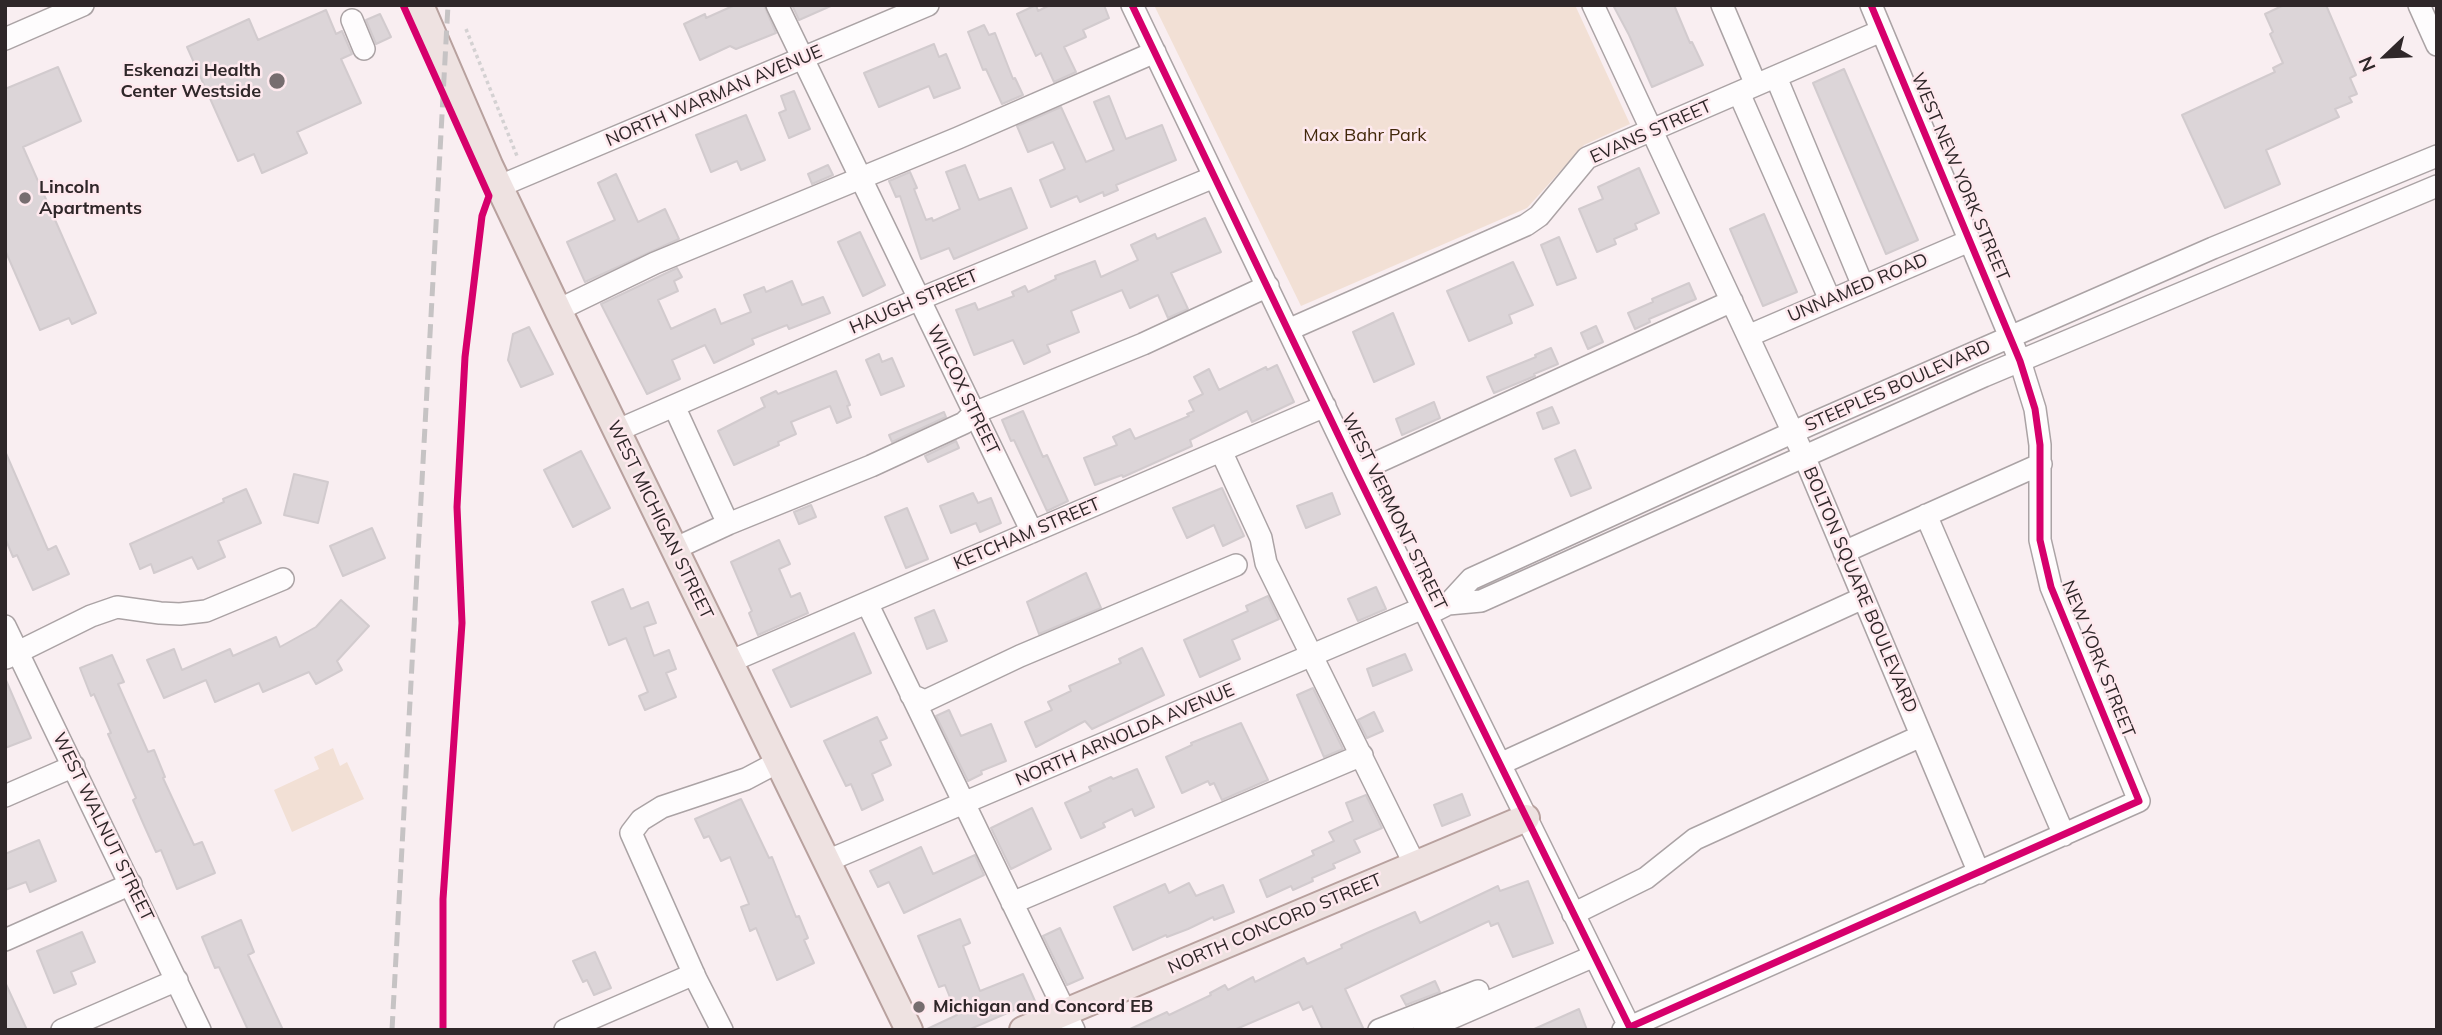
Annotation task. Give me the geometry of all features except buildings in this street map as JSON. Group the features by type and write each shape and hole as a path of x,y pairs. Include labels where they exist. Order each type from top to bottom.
{"main road":[{"name":"WEST MICHIGAN STREET","path":"420,5 558,310 909,1030"},
{"name":"NORTH CONCORD STREET","path":"1023,1030 1069,1021 1415,865 1527,818"}],"street":[{"path":"5,39 83,5"},
{"name":"WILCOX STREET","path":"777,5 1032,532"},
{"name":"NORTH WARMAN AVENUE","path":"500,186 928,5"},
{"name":"WEST VERMONT STREET","path":"1132,5 1628,1029"},
{"name":"BOLTON SQUARE BOULEVARD","path":"1593,5 1804,456 1979,873"},
{"path":"1722,5 1757,85 1863,286"},
{"name":"WEST NEW YORK STREET","path":"1871,5 2020,361"},
{"path":"2420,5 2437,45"},
{"path":"352,20 364,49"},
{"name":"EVANS STREET","path":"1288,330 1526,225 1539,216 1587,158 1881,31"},
{"path":"558,310 655,263 958,138 1154,52"},
{"path":"1757,85 1830,300"},
{"name":"STEEPLES BOULEVARD","path":"1448,604 1472,579 1793,433 2213,248 2437,156"},
{"name":"HAUGH STREET","path":"616,431 919,299 1214,177"},
{"name":"STEEPLES BOULEVARD","path":"1424,611 1448,604 1481,601 2020,361 2437,186"},
{"name":"UNNAMED ROAD","path":"1748,336 1969,241"},
{"path":"674,549 871,466 964,423 974,413 1143,344 1268,286"},
{"path":"1356,472 1732,301"},
{"name":"NEW YORK STREET","path":"2020,361 2035,409 2041,464 2040,540 2051,587 2139,801 2064,835"},
{"path":"674,406 728,524"},
{"name":"KETCHAM STREET","path":"729,662 1325,406"},
{"path":"1221,451 1261,538 1266,563 1415,865"},
{"path":"1844,552 2041,464"},
{"path":"1628,1029 2064,835 1926,515"},
{"path":"1236,565 1261,538"},
{"path":"911,695 925,701 1020,656 1236,565 1266,563"},
{"path":"12,656 91,616 117,607 180,614 206,611 283,579"},
{"path":"1500,764 1863,598"},
{"path":"867,603 1069,1021"},
{"name":"NORTH ARNOLDA AVENUE","path":"827,861 1312,655 1424,611"},
{"name":"WEST WALNUT STREET","path":"5,626 12,656 74,766 200,1030"},
{"path":"1573,914 1646,878 1695,839 1922,736"},
{"path":"1012,903 1362,755"},
{"path":"722,1030 631,833 641,820 663,807 746,779 780,761"},
{"path":"5,796 74,766"},
{"path":"5,940 131,884"},
{"path":"1424,1030 1594,956"},
{"path":"565,1030 694,974"},
{"path":"62,1030 177,980"},
{"path":"1378,1030 1494,986 1535,981"}],"path":[{"path":"466,29 517,156"}],"green space":[{"name":"Max Bahr Park","path":"1154,5 1575,5 1630,124 1584,145 1527,208 1301,306"},
{"path":"333,748 340,766 347,762 364,799 292,832 274,790 319,769 314,757"}],"railway":[{"path":"392,1030 448,5"}],"cycle path":[{"path":"403,5 489,196 482,216 465,357 457,507 462,623 443,899 443,1030"},
{"path":"1132,5 1356,472 1631,1030"},
{"path":"1630,1027 2139,801 2051,587 2040,540 2040,445 2035,409 2020,361 1871,5"}],"place":[{"name":"Eskenazi Health Center Westside","path":"277,81"},
{"name":"Lincoln Apartments","path":"25,198"},
{"name":"Michigan and Concord EB","path":"919,1007"}]}
